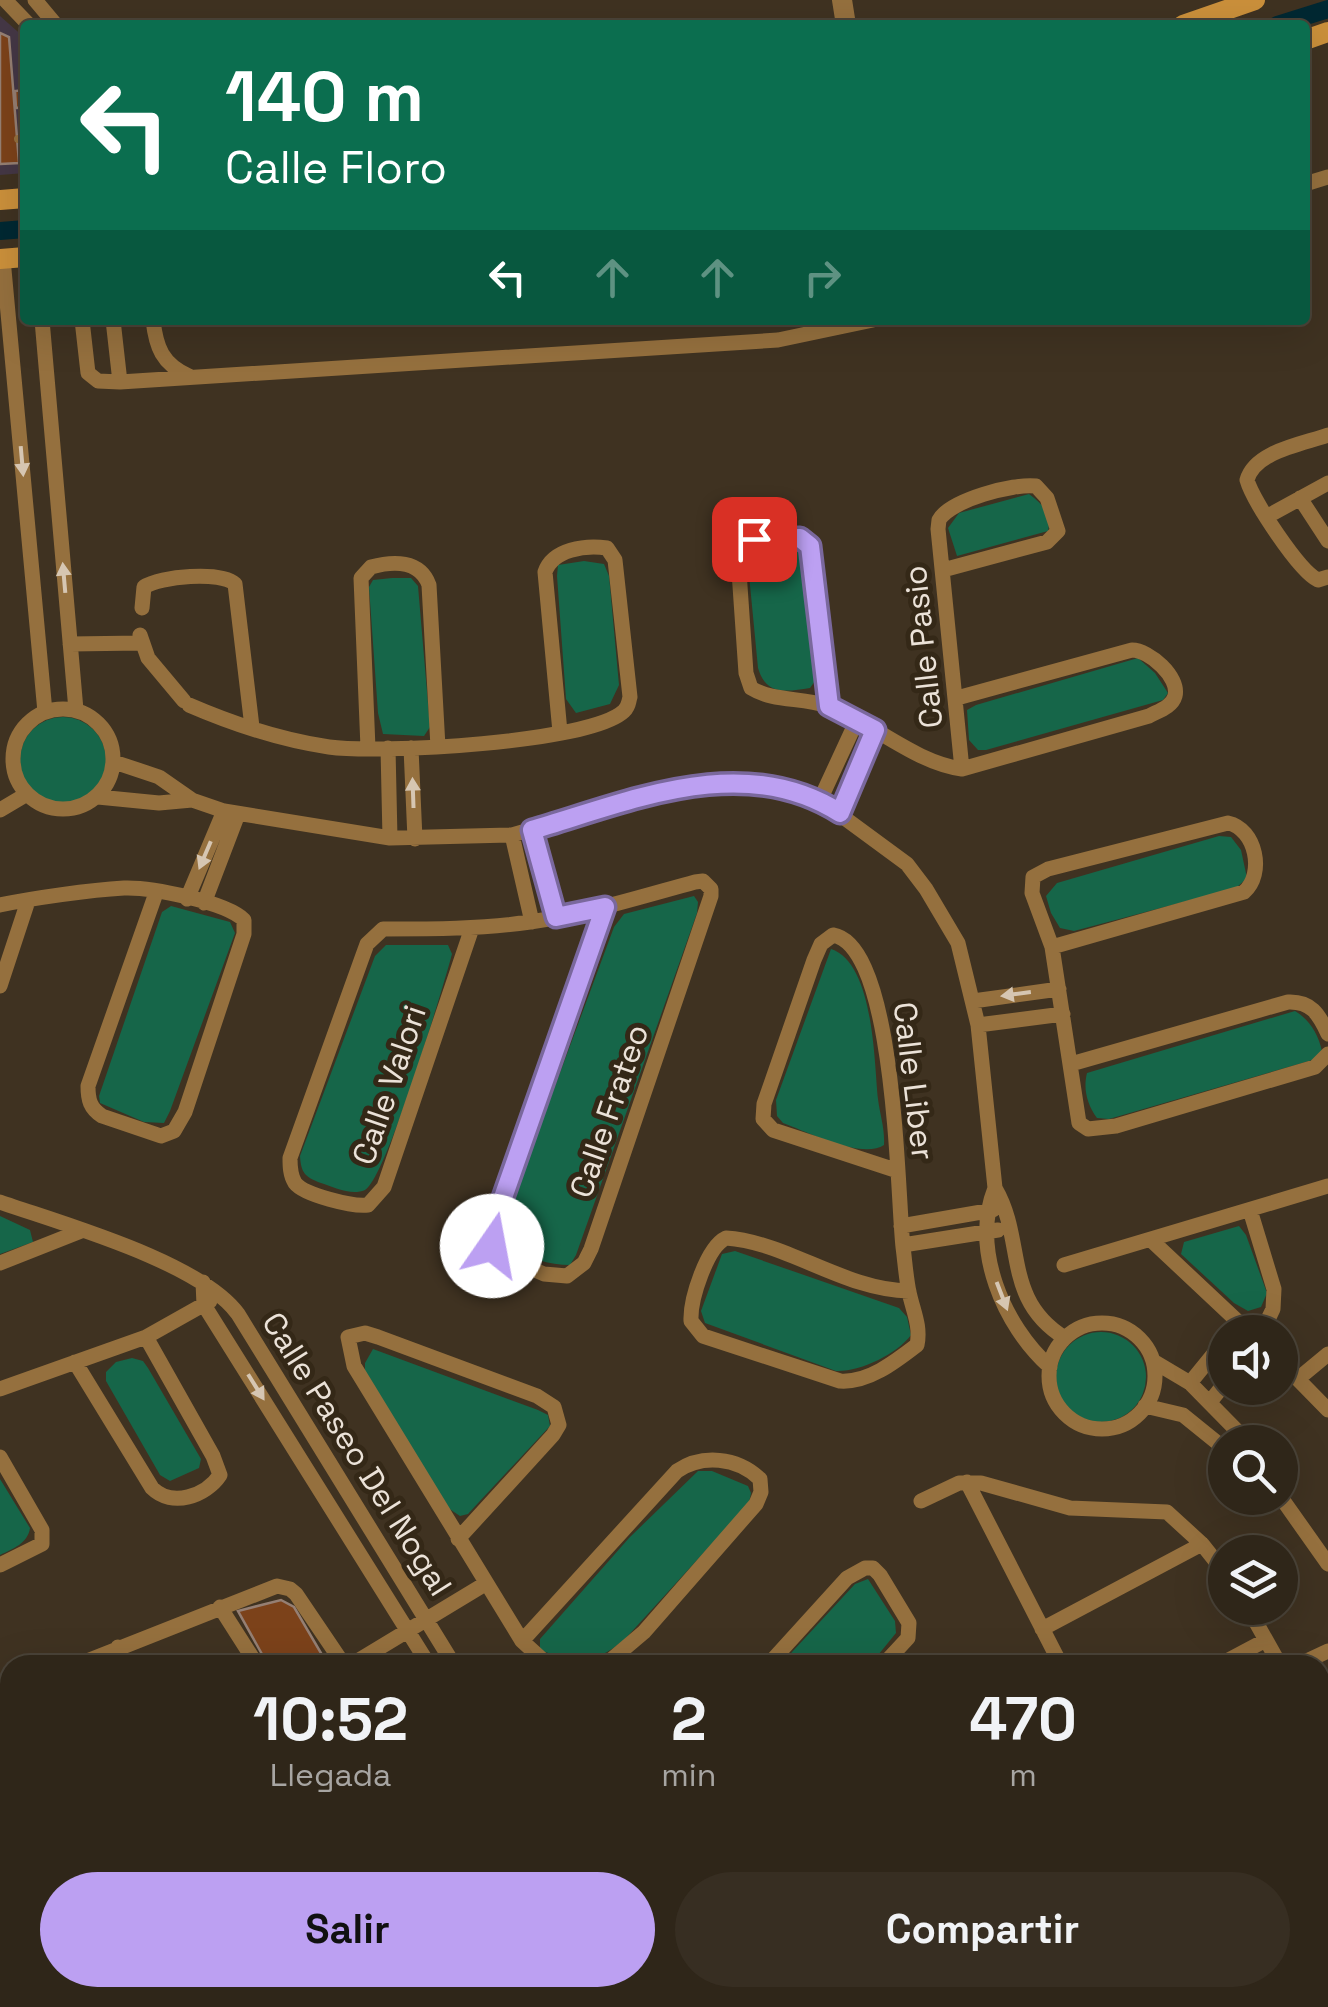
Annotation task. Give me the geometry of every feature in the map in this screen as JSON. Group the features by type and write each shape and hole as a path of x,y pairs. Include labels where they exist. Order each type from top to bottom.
{"main road":[{"path":"1197,20 1255,0"}],"street":[{"path":"5,0 25,20"},
{"path":"35,0 52,20"},
{"path":"2,259 45,712"},
{"path":"42,325 76,710"},
{"path":"83,325 88,373 98,381 120,382 778,340 849,325"},
{"path":"114,325 120,382"},
{"path":"154,325 160,352 167,362 189,376"},
{"path":"1328,435 1266,458 1248,473 1249,488 1310,576 1318,580 1328,578"},
{"path":"1268,516 1328,482"},
{"name":"Calle Pasio","path":"943,570 1047,542 1058,531 1058,524 1046,498 1031,485 954,504 938,520 962,769"},
{"path":"1300,498 1328,541"},
{"path":"829,706 810,546 800,538 754,539 745,544 738,557 746,673 752,688 829,706 938,763 962,769 1149,716 1174,700 1174,685 1148,653 1141,650 957,698"},
{"path":"70,644 141,639 153,666 187,703 231,722 331,748 475,746 560,732 606,720 624,711 630,697 615,560 607,548 559,554 546,572 560,732"},
{"path":"368,748 361,578 371,567 408,564 422,571 430,585 438,747"},
{"path":"142,608 144,587 158,580 222,576 235,584 252,727"},
{"path":"76,710 100,724 113,748 109,781 98,796 81,807 62,810 43,806 7,778 18,737 29,722 45,712 76,710"},
{"path":"820,800 857,720"},
{"path":"840,813 875,730"},
{"path":"388,748 390,838"},
{"path":"411,748 415,838"},
{"path":"114,762 159,777 192,800 231,813 390,838 512,834 700,784 770,786 820,800 907,864 958,943 978,1026 995,1188 1006,1208 1014,1260 1034,1312 1065,1338"},
{"path":"0,810 27,794"},
{"path":"98,796 158,803 192,800"},
{"path":"187,898 231,813"},
{"path":"204,903 231,813"},
{"path":"1052,947 1244,892 1254,883 1257,870 1246,834 1238,825 1228,823 1033,877 1032,893 1052,947 1060,989 1079,1123 1088,1129 1100,1129 1315,1067 1328,1054"},
{"path":"532,830 556,917"},
{"path":"512,834 532,922"},
{"name":"Calle Frateo","path":"703,882 711,889 590,1249 576,1271 557,1277 496,1253 491,1239 605,907 703,882"},
{"path":"0,906 127,888 187,898 204,903 234,913 245,926 185,1112 174,1130 161,1136 102,1116 90,1104 88,1086 156,893"},
{"path":"0,986 28,901"},
{"path":"472,928 532,922 605,907"},
{"name":"Calle Valori","path":"472,928 384,1187 368,1205 357,1206 302,1190 290,1170 290,1158 362,955 374,936 384,930 472,928"},
{"name":"Calle Liber","path":"898,1171 773,1130 763,1119 764,1104 821,944 833,935 843,936 854,948 870,980 882,1019 898,1171 908,1290 918,1327 916,1345 876,1372 840,1381 703,1336 691,1321 693,1300 713,1247 726,1238 874,1288 908,1290"},
{"path":"973,1001 1060,989"},
{"path":"1071,1064 1288,1002 1302,1002 1312,1008 1328,1034"},
{"path":"978,1026 1063,1014"},
{"path":"1064,1265 1328,1186"},
{"path":"995,1188 986,1212 999,1294 1032,1350 1050,1366"},
{"name":"Calle Paseo Del Nogal","path":"0,1202 168,1264 222,1294 448,1655"},
{"path":"901,1226 1006,1208"},
{"path":"1250,1210 1274,1288 1270,1315"},
{"path":"903,1246 1008,1227"},
{"path":"0,1263 82,1231"},
{"path":"1151,1240 1227,1315"},
{"name":"Calle Paseo Del Nogal","path":"203,1282 204,1305 423,1655"},
{"path":"0,1388 146,1337 222,1294"},
{"path":"1088,1325 1123,1327 1142,1340 1153,1361 1154,1384 1145,1406 1116,1426 1094,1428 1071,1418 1051,1390 1050,1366 1065,1338 1088,1325"},
{"path":"75,1362 152,1488 160,1496 176,1500 210,1487 220,1474 146,1337"},
{"path":"458,1539 553,1435 559,1425 554,1408 537,1396 378,1337 348,1337 354,1366 485,1584 522,1640 538,1655"},
{"path":"1328,1354 1299,1378 1328,1410"},
{"path":"1153,1361 1190,1383 1208,1400"},
{"path":"1190,1383 1208,1361"},
{"path":"1213,1405 1232,1425"},
{"path":"1145,1406 1183,1416 1208,1436"},
{"path":"0,1457 43,1538 36,1549 0,1565"},
{"path":"522,1640 677,1471 692,1461 707,1458 753,1472 760,1478 762,1492 756,1504 644,1632 617,1655"},
{"path":"921,1501 966,1482 1070,1508 1109,1512 1161,1510 1172,1515 1208,1551"},
{"path":"966,1482 1056,1655"},
{"path":"1293,1515 1328,1564"},
{"path":"1042,1629 1202,1544"},
{"path":"777,1655 847,1578 873,1568 909,1623 908,1638 893,1655"},
{"path":"365,1655 485,1584"},
{"path":"100,1655 284,1586 296,1594 341,1655"},
{"path":"220,1607 250,1655"},
{"path":"1258,1625 1274,1655"},
{"path":"1238,1655 1266,1640"},
{"path":"118,1647 122,1655"}],"shaded area":[{"path":"0,16 20,34 20,173 0,175"}],"green space":[{"path":"1029,494 1045,510 1048,531 957,556 948,528 959,513"},
{"path":"783,543 799,547 805,562 815,681 810,688 778,690 766,683 758,668 747,554 755,545"},
{"path":"584,561 604,564 609,576 619,685 610,704 576,713 566,699 557,576 558,565"},
{"path":"411,578 418,586 430,727 424,736 383,734 378,713 369,587 373,580"},
{"path":"1138,658 1155,673 1168,693 1163,700 986,750 978,750 969,740 967,710 976,705"},
{"path":"63,717 87,724 99,736 106,760 99,784 87,796 63,803 39,796 27,784 20,760 27,736 39,724"},
{"path":"1219,836 1231,837 1241,850 1247,878 1236,888 1074,931 1060,928 1051,913 1046,896 1057,883"},
{"path":"694,896 697,913 576,1255 570,1265 534,1259 502,1241 503,1227 614,927 624,914"},
{"path":"171,906 230,922 235,933 170,1111 164,1123 144,1122 100,1103 99,1096 162,912"},
{"path":"386,945 448,945 452,954 386,1153 365,1190 348,1191 308,1176 300,1156 375,956"},
{"path":"831,949 845,958 856,973 869,1015 884,1139 884,1145 874,1149 835,1143 783,1123 777,1116 776,1100"},
{"path":"1295,1011 1309,1023 1318,1039 1322,1051 1316,1059 1109,1119 1097,1118 1091,1107 1086,1091 1087,1073"},
{"path":"0,1216 30,1230 33,1242 0,1254"},
{"path":"1239,1226 1267,1293 1261,1307 1248,1311 1181,1254 1184,1242"},
{"path":"735,1251 899,1308 907,1317 911,1335 877,1360 836,1371 705,1323 701,1311 722,1254"},
{"path":"1101,1332 1133,1345 1146,1377 1133,1409 1101,1422 1069,1409 1056,1377 1069,1345"},
{"path":"373,1349 538,1410 548,1415 550,1426 468,1514 460,1516 445,1506 365,1372"},
{"path":"132,1358 143,1361 148,1368 201,1459 199,1468 170,1481 160,1475 106,1381 106,1372 116,1362"},
{"path":"698,1471 712,1471 748,1486 751,1493 749,1503 614,1648 602,1655 556,1655 540,1650 540,1639 629,1538"},
{"path":"0,1479 30,1528 23,1542 0,1555"},
{"path":"868,1579 895,1621 896,1633 878,1655 789,1655 855,1584"}],"building":[{"path":"0,33 9,37 19,163 0,164"},
{"path":"20,90 20,108 16,108 15,91"},
{"path":"281,1600 294,1607 322,1655 262,1655 238,1611"}],"waterway":[{"path":"1293,20 1328,9"},
{"path":"0,231 20,229"}],"route":[{"path":"492,1246 493,1226 605,907 556,917 532,830 672,789 733,782 770,786 820,800 840,813 875,730 829,706 810,546 800,538 754,539"}]}
